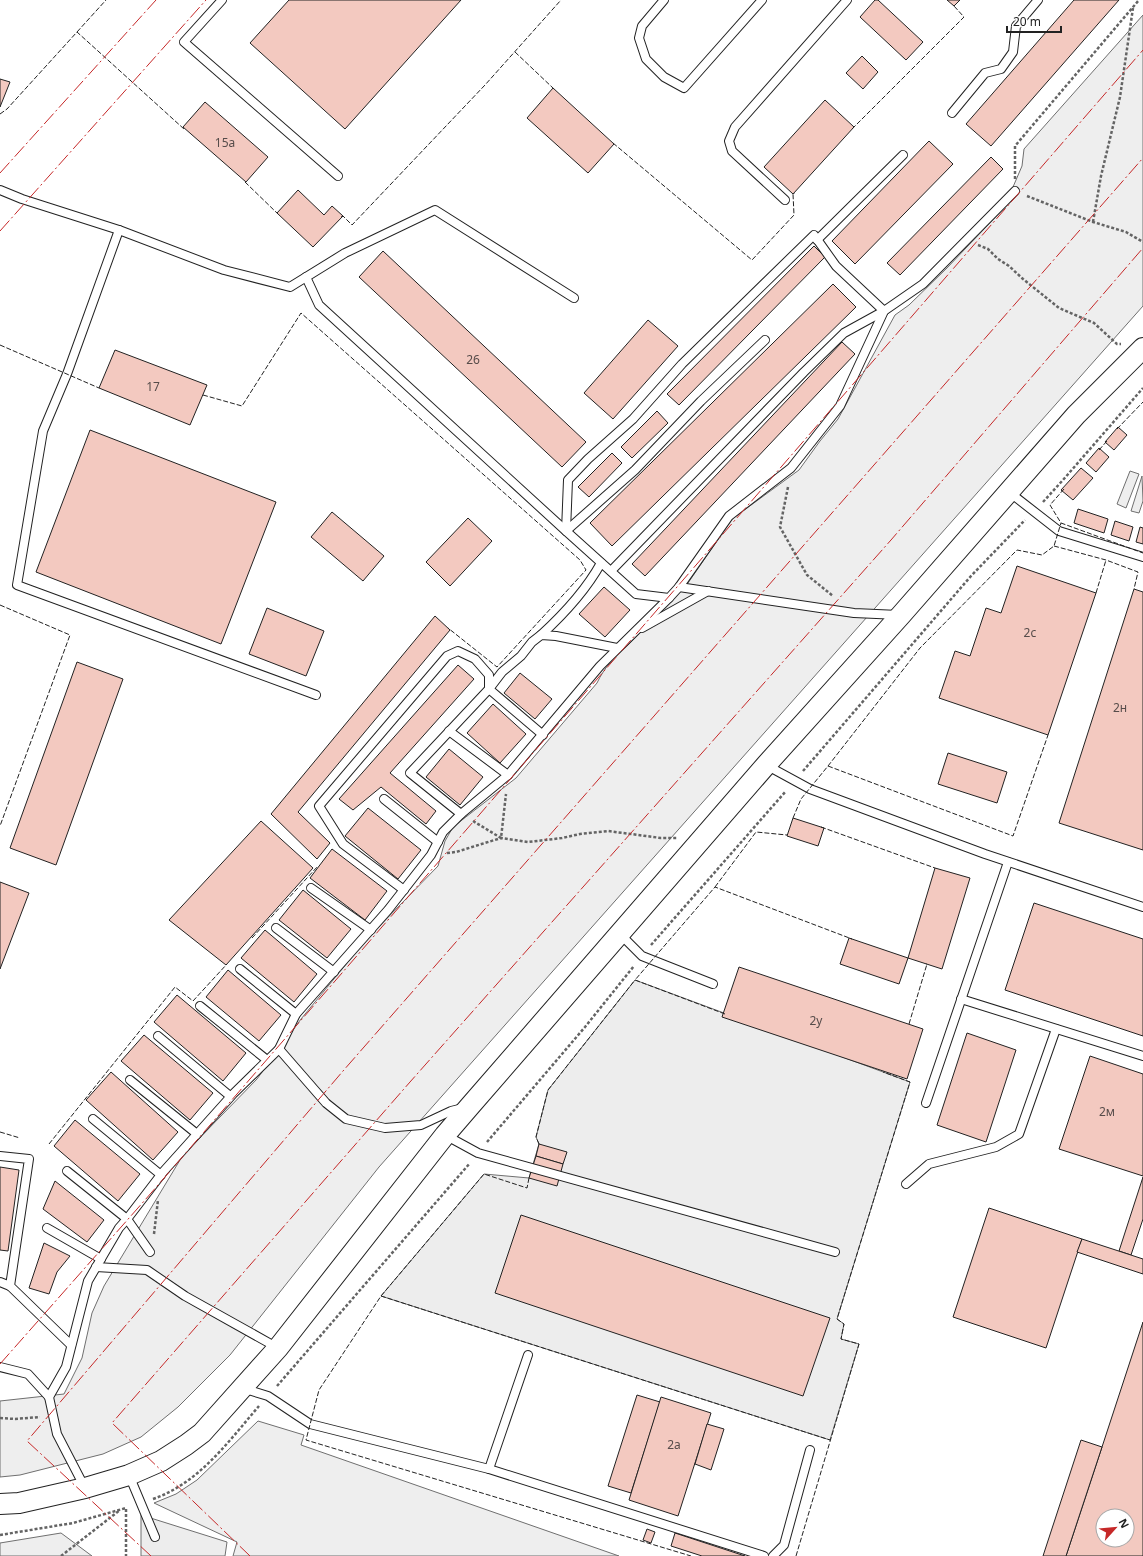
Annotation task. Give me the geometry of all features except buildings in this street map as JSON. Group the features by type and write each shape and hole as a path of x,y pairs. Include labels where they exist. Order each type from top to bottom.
{"street":[{"path":"0,1504 19,1503 85,1488 129,1475 161,1461 202,1433 278,1348 445,1135 470,1106 766,765 1076,415 1143,348"}],"lane":[{"path":"222,0 184,42 338,176"},
{"path":"664,0 642,26 638,38 646,59 664,77 684,88 762,0"},
{"path":"785,200 732,151 729,141 734,127 847,0"},
{"path":"952,113 986,73 1001,68 1009,58 1013,52 1016,26 1038,0"},
{"path":"817,240 903,155"},
{"path":"0,190 22,199 119,230 224,270 290,287 345,253 435,210 574,298"},
{"path":"611,571 798,377 844,333 884,311 923,284 1015,191"},
{"path":"119,230 67,374 43,430 17,585 316,695"},
{"path":"566,531 568,480 588,459 633,419 682,364 814,235 836,266 884,311"},
{"path":"306,277 320,305 636,594 669,598"},
{"path":"49,1397 66,1367 88,1282 119,1228 161,1175 230,1096 279,1049 296,1014 371,930 404,890 431,855 443,832 461,814 508,775 617,648 679,587 729,516 791,468 840,406 884,311"},
{"path":"566,531 635,470 701,401 765,340"},
{"path":"1009,492 1059,531 1143,557"},
{"path":"461,814 410,773 489,689 502,672 521,656 532,642 541,636 561,617 595,575 602,563"},
{"path":"679,587 854,613 900,615"},
{"path":"631,635 708,591"},
{"path":"541,636 556,636 617,648"},
{"path":"404,890 343,844 319,806 447,656 458,651 475,659 489,675 489,689 543,735"},
{"path":"449,731 508,775"},
{"path":"766,765 810,789 1008,862 1143,907"},
{"path":"384,799 438,842"},
{"path":"926,1103 1008,862"},
{"path":"310,888 371,930"},
{"path":"276,928 334,972"},
{"path":"620,934 642,956 713,984"},
{"path":"240,969 296,1014"},
{"path":"962,999 1143,1056"},
{"path":"200,1006 267,1060"},
{"path":"906,1184 929,1164 996,1147 1019,1134 1056,1028"},
{"path":"158,1036 230,1096"},
{"path":"279,1049 326,1103 346,1119 385,1128 421,1124 470,1106"},
{"path":"130,1080 197,1134"},
{"path":"93,1119 161,1175"},
{"path":"445,1135 478,1153 835,1252"},
{"path":"0,1156 30,1160 10,1286"},
{"path":"67,1171 126,1219 150,1252"},
{"path":"47,1228 101,1260"},
{"path":"96,1267 146,1270 185,1296 278,1348"},
{"path":"0,1282 10,1286 71,1345"},
{"path":"488,1468 528,1355"},
{"path":"0,1368 28,1374 49,1397 57,1434 85,1488"},
{"path":"242,1388 268,1396 310,1424 488,1468 764,1556"},
{"path":"773,1556 784,1545 810,1450"},
{"path":"129,1475 155,1537"}],"path":[{"path":"1139,0 1015,146 1015,191 1093,222 1126,232 1143,242"},
{"path":"1093,222 1101,176 1126,64 1133,7"},
{"path":"965,240 988,249 998,259 1009,266 1027,283 1059,308 1094,323 1117,344 1124,344"},
{"path":"791,468 780,527 807,575 854,613"},
{"path":"501,838 508,775"},
{"path":"461,814 501,838 528,842 608,831 661,838 704,837"},
{"path":"431,855 456,852 501,838"},
{"path":"150,1252 155,1229 161,1175"},
{"path":"0,1418 15,1419 53,1416"},
{"path":"0,1535 73,1523 126,1508 126,1556"},
{"path":"61,1556 122,1509"}],"shaded area":[{"path":"1143,15 1143,306 379,1167 230,1355 178,1407 141,1437 103,1454 20,1475 0,1477 0,1401 64,1394 82,1358 92,1313 104,1286 183,1155 257,1079 301,1019 366,940 438,866 445,841 453,827 516,778 597,683 603,672 615,657 688,583 732,519 799,470 838,419 895,315 909,305 947,268 1004,208 1022,166 1024,149"},
{"path":"1130,471 1139,474 1126,508 1117,504"},
{"path":"1142,476 1143,501 1139,513 1131,511"},
{"path":"635,980 910,1082 837,1319 844,1324 841,1339 859,1344 830,1440 381,1296 484,1174 529,1178 539,1144 536,1137 548,1090"},
{"path":"258,1421 304,1435 301,1445 619,1556 233,1556 237,1542 154,1503 176,1494 197,1480"},
{"path":"141,1515 227,1542 225,1556 141,1556"},
{"path":"61,1533 92,1556 0,1556 0,1543"}],"fence":[{"path":"77,32 106,0"},
{"path":"341,217 343,216 352,225 485,85 561,0"},
{"path":"852,129 964,17 954,6 955,5"},
{"path":"0,114 7,109 77,32 184,129"},
{"path":"515,52 554,89"},
{"path":"613,143 752,260 794,215 793,194 795,193"},
{"path":"245,182 278,214"},
{"path":"203,395 242,406 301,313 580,560 586,570 497,667 448,628"},
{"path":"0,345 99,388"},
{"path":"1117,429 1143,402"},
{"path":"1099,450 1107,441"},
{"path":"1064,489 1050,505 1061,523 1143,553"},
{"path":"793,818 801,799 920,648 1017,550 1042,555 1054,546 1061,523"},
{"path":"1054,546 1106,560 1138,572 1134,589"},
{"path":"1096,593 1106,560"},
{"path":"0,605 70,635 0,826"},
{"path":"828,766 1013,836 1048,735"},
{"path":"821,827 935,868"},
{"path":"715,887 756,832 787,835"},
{"path":"252,938 318,866"},
{"path":"725,1014 635,980 715,887 852,939"},
{"path":"49,1144 175,987 193,1001 227,964"},
{"path":"909,1024 926,964"},
{"path":"539,1144 536,1137 548,1090 635,980"},
{"path":"796,1556 859,1344 841,1339 844,1324 837,1319 910,1082 883,1072"},
{"path":"0,1132 20,1138"},
{"path":"529,1178 527,1188 484,1174 381,1296 319,1390 306,1440 691,1556"},
{"path":"381,1296 830,1440"}],"power":[{"path":"0,173 156,0"},
{"path":"0,231 206,0"},
{"path":"0,1364 145,1200 1143,50"},
{"path":"151,1556 27,1441 343,1071 1143,158"},
{"path":"250,1556 112,1423 410,1082 891,540 1143,248"}]}
